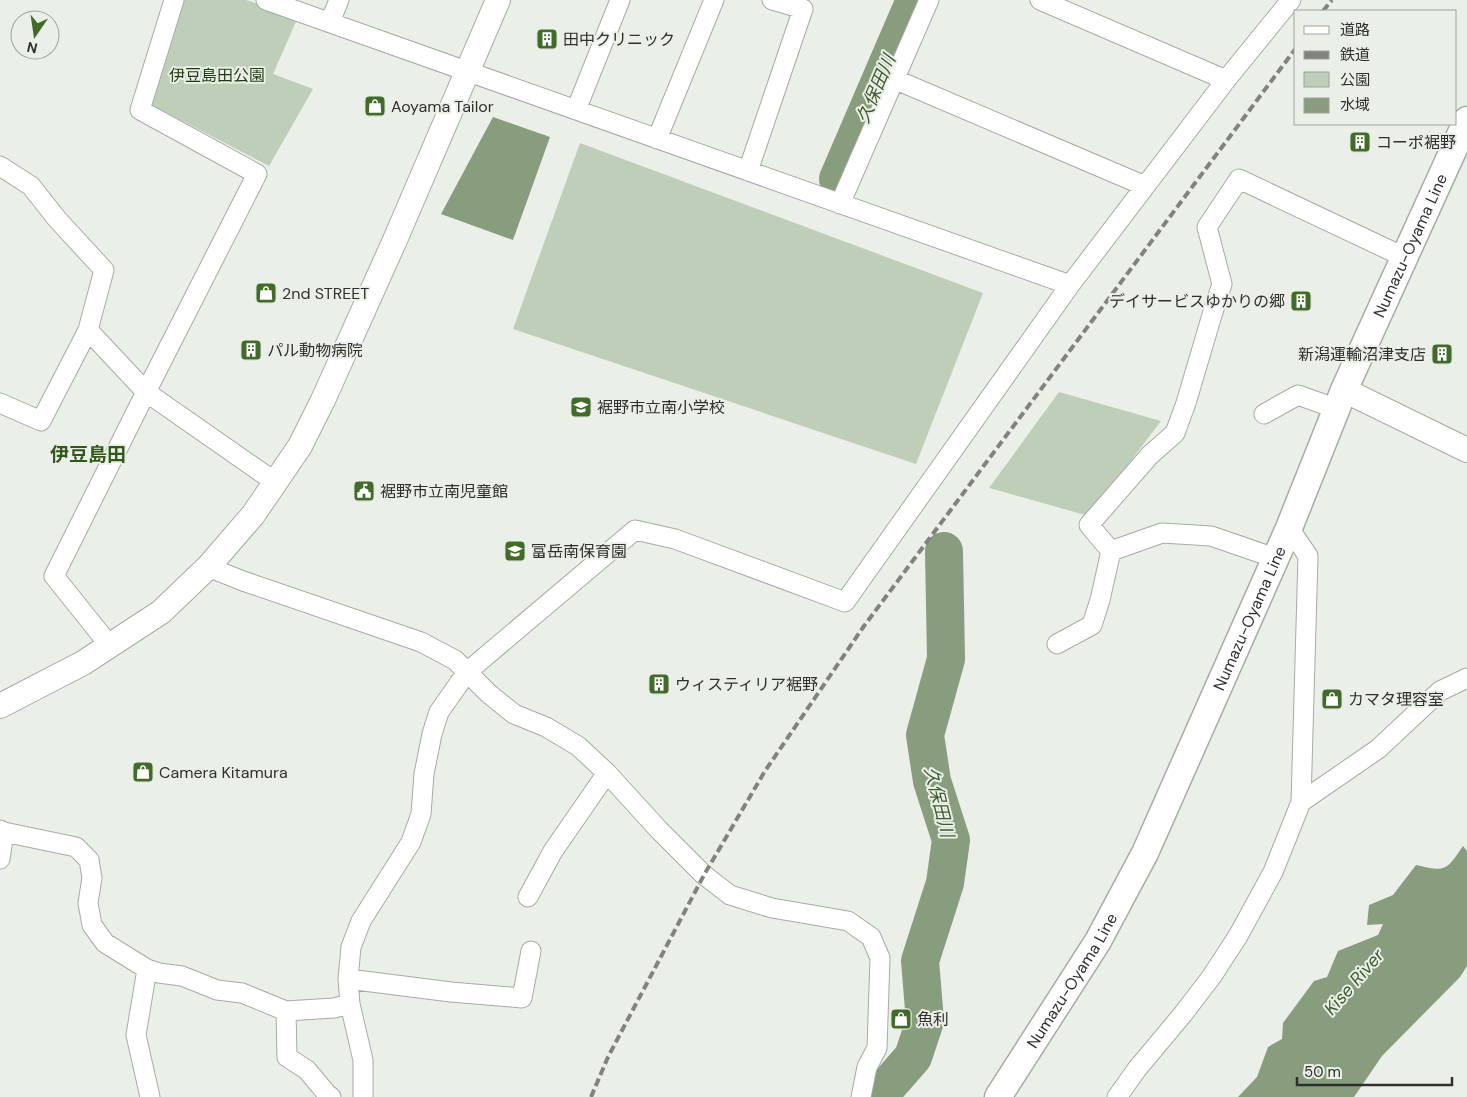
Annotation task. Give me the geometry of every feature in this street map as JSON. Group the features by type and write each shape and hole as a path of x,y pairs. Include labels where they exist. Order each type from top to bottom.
{"main road":[{"name":"Numazu-Oyama Line","path":"998,1097 1098,941 1145,853 1289,528 1340,399 1467,120"}],"street":[{"path":"110,646 54,576 257,174 140,110 174,0"},
{"path":"266,0 1070,285"},
{"path":"330,22 339,0"},
{"path":"0,706 67,672 161,612 208,566 253,515 300,446 323,400 399,232 498,0"},
{"path":"576,110 620,0"},
{"path":"657,139 714,0"},
{"path":"748,171 803,9 772,0"},
{"path":"840,204 929,0"},
{"path":"1040,0 1226,80"},
{"path":"363,1097 363,1060 350,1004 348,979 351,947 361,921 412,842 421,814 424,774 432,734 439,712 467,672 635,530 675,539 845,602 1070,285 1226,80 1290,0"},
{"path":"894,79 1146,186"},
{"path":"0,166 31,186 57,219 104,270 88,330 41,421 0,403"},
{"path":"1111,550 1089,524 1150,455 1175,432 1186,403 1222,284 1208,227 1239,179 1404,257"},
{"path":"88,330 146,392 275,482"},
{"path":"1264,414 1298,395 1340,399 1467,450"},
{"path":"1117,1097 1137,1069 1212,976 1238,936 1273,872 1301,802 1308,556 1289,528"},
{"path":"1111,550 1162,533 1211,536 1275,558"},
{"path":"1057,644 1092,625 1100,600 1111,550"},
{"path":"208,566 243,581 421,642 455,660 488,693 514,714 546,726 578,746 607,773 698,869 730,895 772,908 848,921 871,937 880,958 877,1048 867,1066 861,1097"},
{"path":"1301,802 1378,749 1440,691 1467,678"},
{"path":"528,897 553,851 607,773"},
{"path":"0,859 2,831 76,847 89,860 92,878 88,903 92,925 105,943 147,969 158,973 182,976 217,990 242,993 286,1011 334,1008 350,1004"},
{"path":"348,979 451,992 522,998 531,951"},
{"path":"147,969 136,1035 150,1097"},
{"path":"286,1011 287,1058 307,1070 331,1097"}],"green space":[{"name":"伊豆島田公園","path":"182,0 246,0 298,17 273,74 313,89 269,166 148,103"},
{"path":"580,143 983,293 916,464 513,329"},
{"path":"1059,392 1161,421 1089,516 989,488"}],"water":[{"path":"493,117 550,137 513,240 441,214"},
{"name":"Kise River","path":"1463,846 1467,851 1467,966 1460,977 1382,1056 1354,1097 1238,1097 1257,1077 1268,1047 1282,1039 1283,1023 1314,981 1327,977 1338,951 1378,935 1383,924 1367,925 1369,905 1393,895 1416,865 1444,868 1449,865"}],"waterway":[{"name":"久保田川","path":"838,179 915,0"},
{"name":"久保田川","path":"878,1097 913,1057 925,1021 920,961 945,883 951,840 932,781 925,735 946,659 944,551"}],"railway":[{"path":"1324,10 1332,0"},
{"path":"591,1097 608,1057 704,875 765,771 864,626 1294,51"}],"place":[{"name":"田中クリニック","path":"547,39"},
{"name":"Aoyama Tailor","path":"375,106"},
{"name":"コーポ裾野","path":"1360,142"},
{"name":"2nd STREET","path":"266,293"},
{"name":"デイサービスゆかりの郷","path":"1301,301"},
{"name":"パル動物病院","path":"251,350"},
{"name":"新潟運輸沼津支店","path":"1442,354"},
{"name":"裾野市立南小学校","path":"581,407"},
{"name":"裾野市立南児童館","path":"364,491"},
{"name":"富岳南保育園","path":"515,551"},
{"name":"ウィスティリア裾野","path":"659,684"},
{"name":"カマタ理容室","path":"1332,699"},
{"name":"Camera Kitamura","path":"143,772"},
{"name":"魚利","path":"901,1019"}],"district":[{"name":"伊豆島田","path":"88,454"}]}
